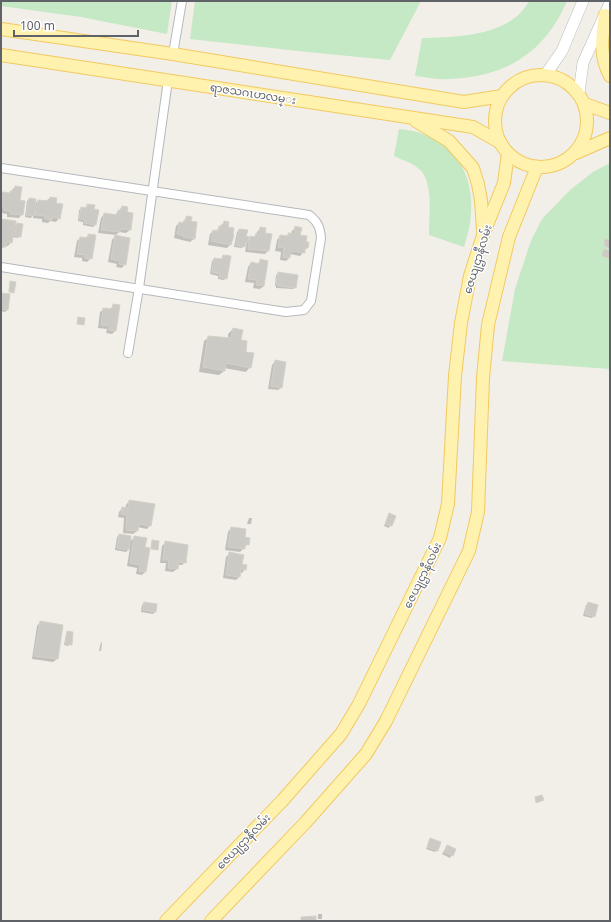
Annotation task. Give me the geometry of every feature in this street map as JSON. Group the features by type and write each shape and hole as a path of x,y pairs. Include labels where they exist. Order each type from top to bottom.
{"main road":[{"path":"546,74 562,50 583,1"},
{"path":"579,93 583,63 610,4"},
{"path":"605,15 601,48 605,66 610,76"},
{"path":"1,28 173,54 464,102 502,96"},
{"name":"ရာဇသဂၤဟလမ္း","path":"1,55 473,127 504,148"},
{"path":"573,155 582,144 587,131 588,117 585,104 579,93 564,80 546,74 533,75 521,79 510,86 502,96 496,112 496,128 504,148 516,160 526,165 550,167 610,138"},
{"path":"585,104 610,113"},
{"path":"410,117 449,140 473,168 481,200 483,235"},
{"name":"ဇေယျဌာနီလမ်း","path":"166,921 282,801 341,734 359,704 440,538 448,504 455,376 461,323 470,276 483,235 504,183 504,148"},
{"path":"211,921 305,824 366,754 386,721 468,552 478,512 483,378 488,324 509,237 537,167"}],"street":[{"path":"173,54 182,1"},
{"path":"128,353 139,288 168,80"},
{"path":"1,168 309,215 316,220 320,228 321,238 311,301 304,310 286,312 1,267"}],"green space":[{"path":"1,1 172,1 167,34 81,17 1,6"},
{"path":"195,1 421,1 390,60 190,39"},
{"path":"529,1 567,1 558,19 547,35 520,59 505,67 469,77 436,79 415,76 422,38 450,37 481,33 496,28 509,22 520,13"},
{"path":"399,129 417,132 436,140 448,148 457,158 468,181 471,195 470,226 464,247 429,235 430,200 427,182 424,174 417,167 394,156"},
{"path":"610,163 610,369 502,361 515,289 531,241 542,219 570,190 593,172"}],"building":[{"path":"15,186 22,187 20,200 25,201 23,215 10,214 10,211 4,210 4,208 1,207 2,192 14,192"},
{"path":"50,197 57,198 56,203 63,204 60,219 52,217 52,220 45,219 45,216 35,215 38,200 49,201"},
{"path":"29,198 36,199 34,216 26,215"},
{"path":"87,204 95,205 94,209 99,210 96,225 84,223 85,220 79,219 81,207 87,208"},
{"path":"122,206 128,207 127,212 133,213 131,230 121,229 120,232 101,230 104,213 117,215 118,210 121,211"},
{"path":"186,216 192,217 191,221 197,222 195,239 183,237 184,236 177,234 179,222 183,223 184,220 186,220"},
{"path":"1,219 16,221 12,243 7,242 6,247 1,247"},
{"path":"224,221 229,222 228,227 234,228 234,235 231,245 211,241 213,230 218,231 219,226 223,226"},
{"path":"17,223 23,224 21,237 15,236"},
{"path":"295,226 302,228 300,235 307,236 306,242 309,242 308,248 305,248 305,253 291,251 290,258 283,257 284,248 278,247 280,235 288,236 288,233 294,234"},
{"path":"260,227 266,228 265,233 272,234 269,251 248,249 250,236 255,237 256,233 259,234"},
{"path":"239,229 248,230 246,236 249,237 245,247 236,245"},
{"path":"88,234 96,235 92,259 85,258 85,255 77,254 80,237 88,238"},
{"path":"115,235 130,238 126,265 119,264 120,261 111,259"},
{"path":"605,239 610,240 610,248 604,246"},
{"path":"604,249 610,251 609,258 602,256"},
{"path":"223,255 231,256 227,279 219,277 220,274 212,272 214,258 222,259"},
{"path":"260,259 268,261 264,286 256,285 257,280 248,279 251,262 260,264"},
{"path":"278,272 298,275 296,288 278,286 276,284"},
{"path":"10,281 16,282 14,293 9,292"},
{"path":"1,293 10,294 8,310 1,309"},
{"path":"113,304 120,305 116,331 109,330 109,326 101,325 103,308 112,309"},
{"path":"78,317 85,318 84,325 77,324"},
{"path":"233,328 243,330 241,340 247,341 246,352 254,353 251,368 226,363 225,371 203,367 208,336 231,338"},
{"path":"275,360 286,362 282,388 271,386"},
{"path":"129,500 155,504 151,526 139,524 138,531 126,530 127,515 121,514 122,507 128,508"},
{"path":"389,513 396,516 392,526 385,524"},
{"path":"231,527 246,529 245,537 250,538 249,545 245,544 245,549 228,547"},
{"path":"119,534 131,536 129,550 117,548"},
{"path":"134,536 147,538 145,547 150,548 146,572 139,571 140,565 130,563"},
{"path":"152,540 159,541 158,550 151,549"},
{"path":"165,541 188,545 186,563 179,562 178,569 168,568 169,560 163,560"},
{"path":"229,552 244,555 242,564 247,565 246,570 241,569 240,577 226,575"},
{"path":"144,602 157,604 156,612 143,610"},
{"path":"588,602 598,605 595,617 585,614"},
{"path":"40,621 63,625 58,659 34,656"},
{"path":"67,631 73,632 72,645 65,644"},
{"path":"542,795 544,800 536,803 535,797"},
{"path":"430,838 441,842 438,851 427,847"},
{"path":"447,845 456,849 453,856 444,852"},
{"path":"316,916 316,921 301,921 301,917"}]}
